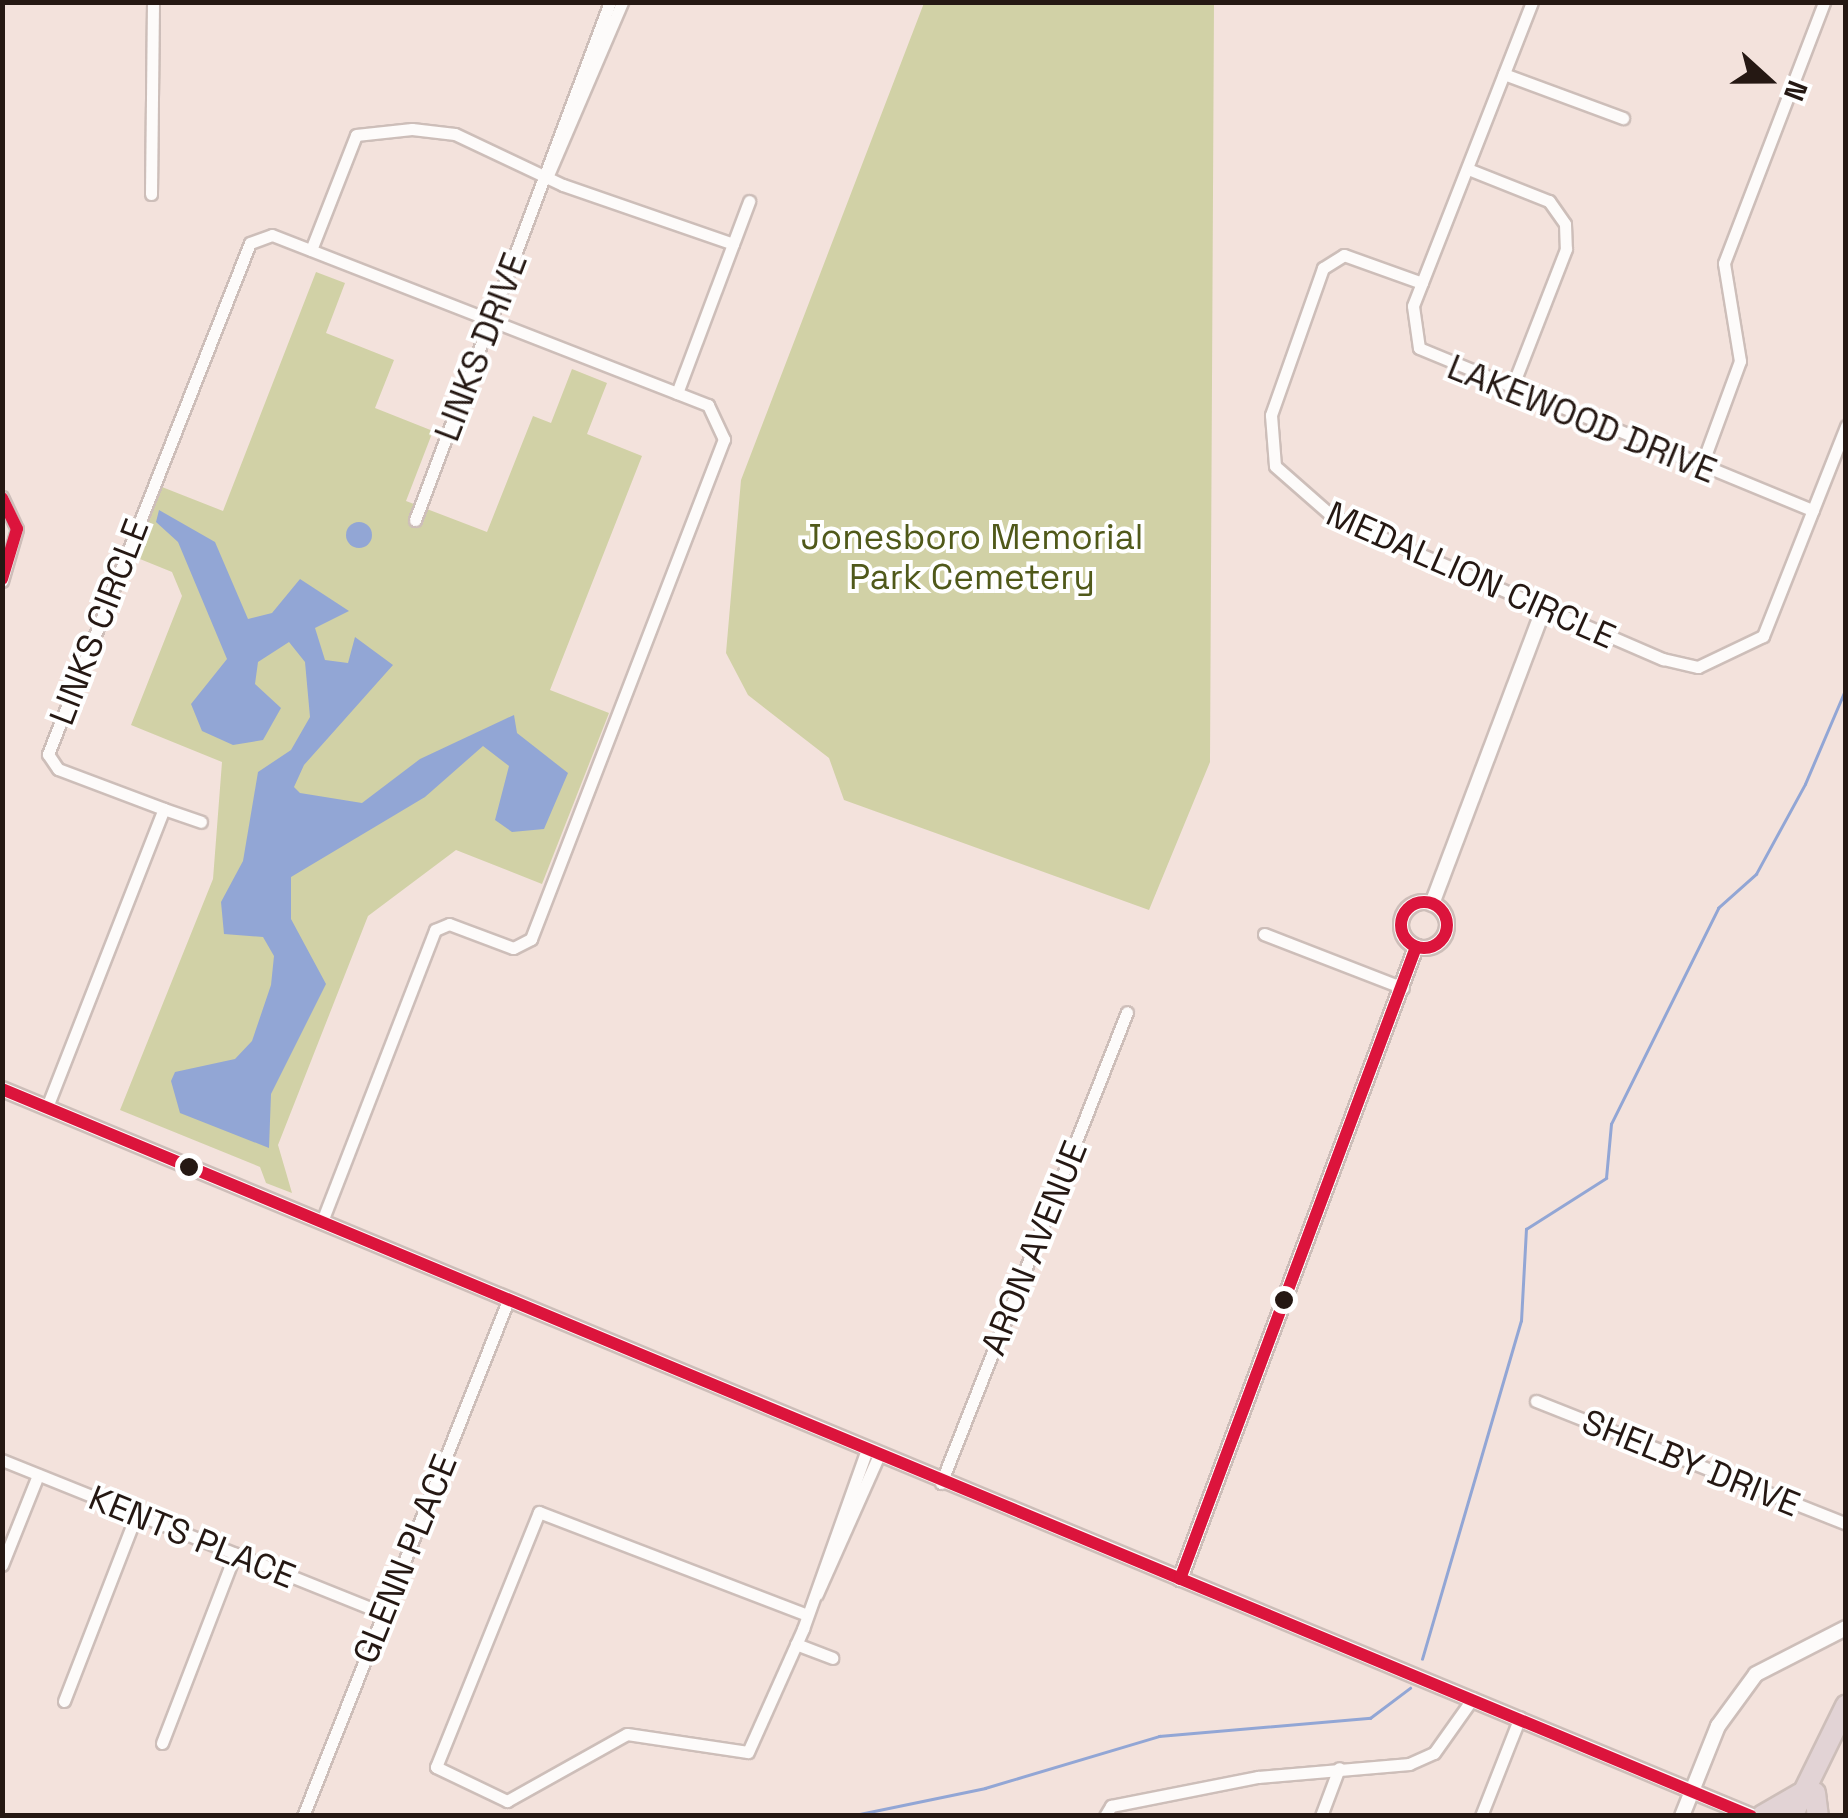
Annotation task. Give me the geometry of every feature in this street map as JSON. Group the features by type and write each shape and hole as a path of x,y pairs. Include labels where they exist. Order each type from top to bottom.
{"highway":[{"path":"1806,1816 1808,1794 1846,1706"},
{"path":"1792,1816 1846,1729"},
{"path":"1762,1816 1808,1794"},
{"path":"1808,1794 1818,1816"}],"street":[{"path":"152,194 153,2"},
{"name":"LINKS DRIVE","path":"414,520 610,2"},
{"name":"LINKS DRIVE","path":"548,174 622,2"},
{"name":"LAKEWOOD DRIVE","path":"1532,2 1411,314 1420,348 1510,390 1812,510"},
{"path":"1701,467 1740,361 1724,263 1824,2"},
{"path":"1504,74 1623,118"},
{"path":"311,250 363,132 440,130 733,244"},
{"path":"1468,169 1549,201 1566,224 1566,249 1510,390"},
{"path":"677,393 749,201"},
{"name":"LINKS CIRCLE","path":"164,808 58,770 50,748 246,248 272,234 677,393 716,412 724,439 531,938 512,948 449,924 435,930 322,1222"},
{"name":"MEDALLION CIRCLE","path":"1422,282 1344,255 1323,268 1271,414 1275,466 1307,503 1662,659 1698,666 1738,656 1764,636 1846,426"},
{"path":"2,497 17,539 2,581"},
{"path":"1416,947 1431,947 1446,930 1432,904 1544,607"},
{"path":"47,1107 164,808 201,822"},
{"path":"1180,1579 1403,988 1416,947 1402,921 1417,904 1432,904"},
{"path":"1264,934 1403,988"},
{"name":"ARON AVENUE","path":"942,1482 1127,1012"},
{"path":"2,1089 508,1303 1693,1788 1752,1816"},
{"name":"GLENN PLACE","path":"304,1816 508,1303"},
{"name":"SHELBY DRIVE","path":"1536,1402 1846,1524"},
{"path":"809,1608 539,1512 436,1767 507,1801 626,1734 748,1752 796,1644 872,1454"},
{"name":"KENTS PLACE","path":"2,1460 382,1613"},
{"path":"2,1565 38,1474"},
{"path":"64,1702 136,1514"},
{"path":"162,1744 235,1554"},
{"path":"1682,1816 1718,1726 1756,1674 1846,1628"},
{"path":"796,1644 832,1658"},
{"path":"1105,1816 1130,1802 1428,1757 1473,1698"},
{"path":"1481,1816 1520,1717"},
{"path":"1321,1816 1339,1768"}],"green space":[{"name":"Jonesboro Memorial Park Cemetery","path":"924,3 1214,3 1210,762 1149,910 844,800 829,758 748,695 726,653 741,480"},
{"path":"316,272 345,283 326,333 394,360 375,408 433,431 406,501 487,532 533,416 551,423 572,369 607,383 587,434 642,456 550,690 609,713 542,884 456,850 368,916 278,1145 292,1193 266,1183 260,1167 120,1110 213,879 222,762 131,725 182,596 172,572 135,557 162,487 223,511"}],"water":[{"path":"159,510 215,542 248,619 272,613 300,579 349,611 315,628 325,660 348,663 355,637 393,665 304,765 294,787 300,793 362,803 420,759 514,715 517,733 568,773 544,829 512,832 495,820 509,766 483,746 425,797 291,877 291,919 326,984 271,1094 269,1148 180,1113 171,1081 175,1072 235,1059 252,1041 271,985 274,956 263,937 224,934 221,902 243,861 258,772 291,750 310,717 305,662 289,642 258,662 255,684 281,708 263,740 233,745 202,731 191,704 227,659 178,542 156,522"},
{"path":"359,522 368,526 372,535 368,544 359,548 350,544 346,535 350,526"}],"waterway":[{"path":"1422,1659 1521,1321 1526,1229 1606,1178 1611,1124 1718,908 1756,874 1805,784 1846,688"},
{"path":"850,1816 985,1788 1159,1736 1370,1718 1410,1688"}],"transit line":[{"path":"2,498 17,529 2,579"},
{"path":"1424,902 1440,909 1447,925 1440,941 1424,948 1408,941 1401,925 1408,909 1424,902"},
{"path":"1180,1579 1416,947"},
{"path":"2,1089 1751,1816"}]}
